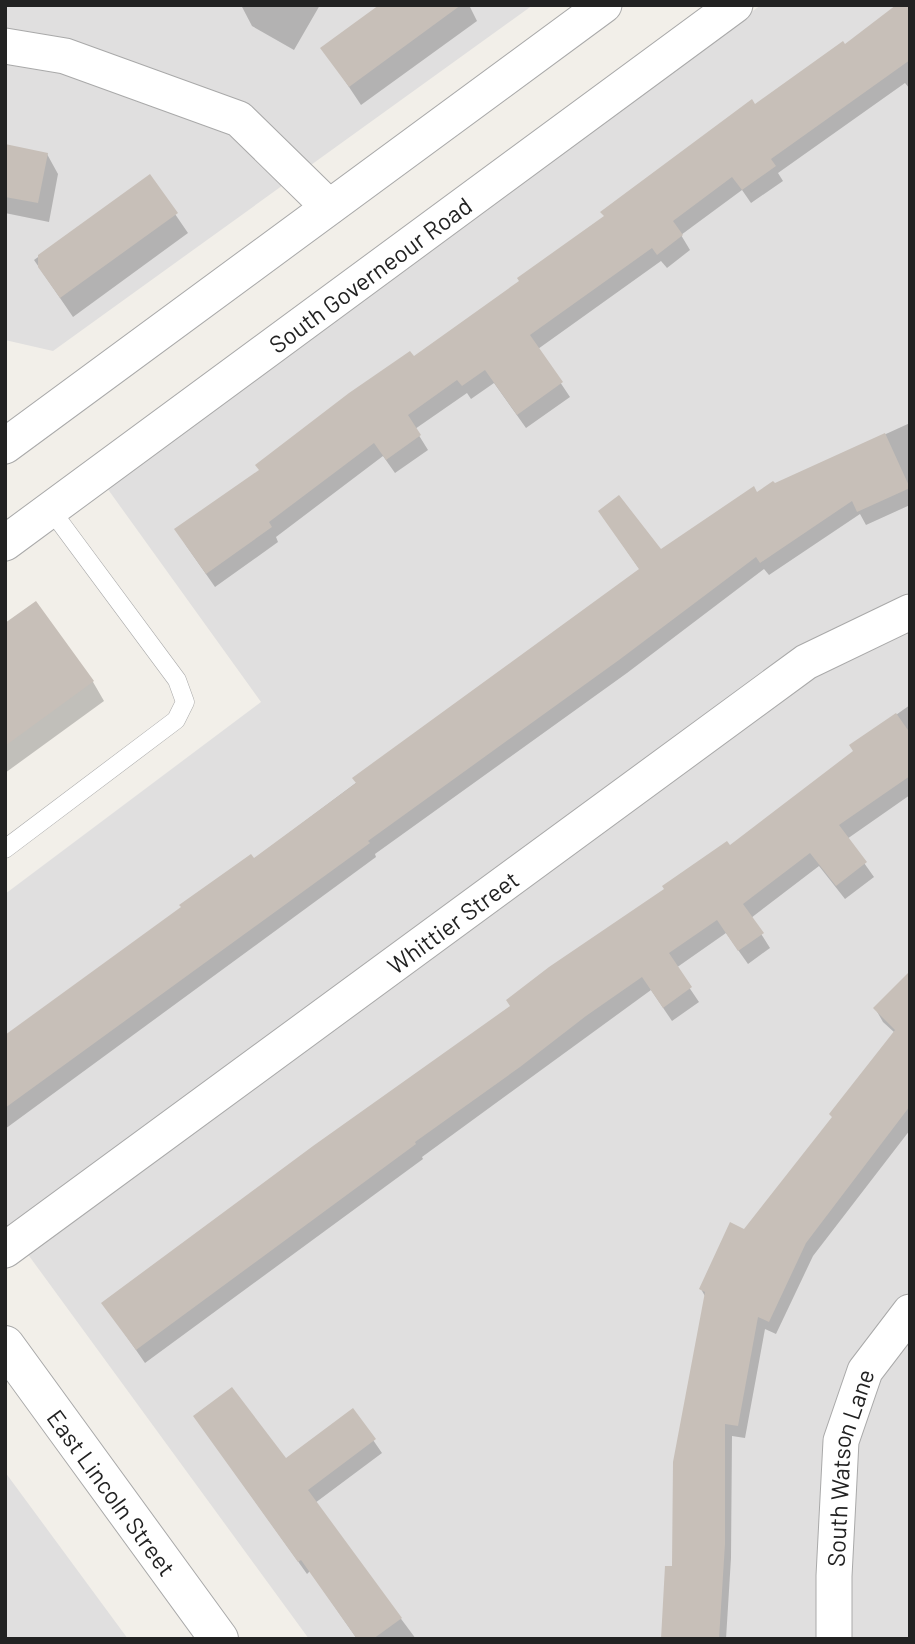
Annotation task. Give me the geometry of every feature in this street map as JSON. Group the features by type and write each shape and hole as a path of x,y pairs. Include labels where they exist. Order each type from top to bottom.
{"street":[{"path":"5,446 604,5"},
{"name":"South Governeour Road","path":"5,543 735,5"},
{"path":"5,46 65,56 239,118 329,207"},
{"name":"Whittier Street","path":"5,1250 806,662 910,612"},
{"name":"South Watson Lane","path":"834,1639 834,1576 841,1441 866,1371 910,1312"},
{"name":"East Lincoln Street","path":"5,1345 219,1639"}],"lane":[{"path":"5,849 176,720 185,702 177,680 51,510"}],"shaded area":[{"path":"5,5 533,5 53,351 5,340"},
{"path":"761,5 910,5 910,1639 309,1639 5,1223 5,894 261,702 107,488"},
{"path":"5,1472 128,1639 5,1639"}],"building":[{"path":"379,5 461,5 349,87 320,48"},
{"path":"896,5 910,5 910,60 771,159 776,166 742,190 732,177 673,221 683,235 657,255 652,248 530,335 563,382 517,415 485,370 462,386 457,380 408,415 421,435 386,460 374,443 269,522 272,527 206,574 174,529 259,470 255,465 349,393 410,351 414,356 519,281 517,278 604,216 600,212 752,99 755,104 843,41 845,44"},
{"path":"5,144 48,153 38,203 5,197"},
{"path":"150,174 178,213 60,298 38,267 38,255"},
{"path":"885,433 910,488 857,512 852,501 760,563 756,557 619,660 368,841 370,843 5,1108 5,1035 181,907 179,905 251,854 254,858 356,783 352,778 639,569 598,511 619,495 661,549 754,486 757,492 773,481 775,483"},
{"path":"36,601 94,681 5,746 5,623"},
{"path":"896,713 910,733 910,776 839,825 867,862 836,886 810,853 743,904 764,933 738,951 717,920 669,953 692,987 663,1008 642,977 136,1350 101,1303 313,1146 510,1006 506,1000 549,967 664,889 662,886 727,841 730,845 853,751 849,745"},
{"path":"910,971 910,1106 806,1243 769,1322 758,1317 738,1426 725,1424 725,1544 719,1639 661,1639 665,1566 672,1566 673,1462 705,1292 699,1289 730,1222 744,1229 832,1117 829,1114 895,1030 873,1008"},
{"path":"232,1387 286,1458 353,1408 376,1439 308,1490 402,1618 373,1639 357,1639 193,1416"}]}
